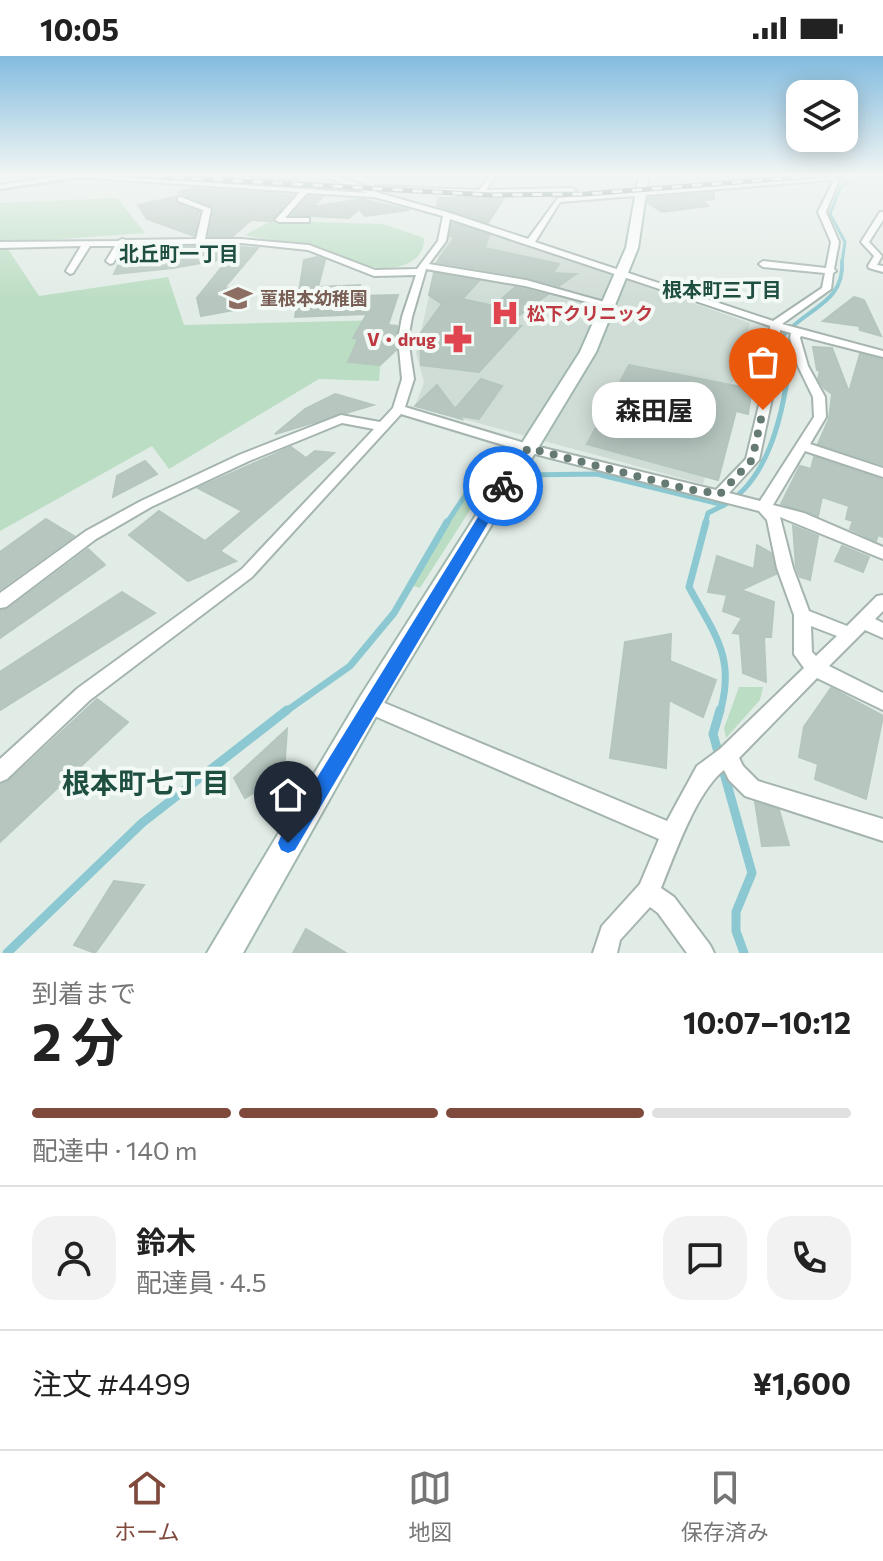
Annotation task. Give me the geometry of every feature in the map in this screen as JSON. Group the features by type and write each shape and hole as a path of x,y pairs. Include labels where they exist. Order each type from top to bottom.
{"street":[{"path":"200,241 205,216"},
{"path":"283,216 279,220 306,220"},
{"path":"0,772 84,694 247,573 399,409 408,379 403,339 423,269 442,241 447,216"},
{"path":"449,216 797,332 883,354"},
{"path":"529,244 548,216"},
{"path":"224,953 369,705 588,352 623,274 632,248 637,216"},
{"path":"775,324 826,289 832,271 835,242 824,216"},
{"path":"882,216 865,242 878,256 872,266 883,269"},
{"path":"110,261 122,241"},
{"path":"0,245 200,241 309,248 374,273 423,269 526,283 610,305"},
{"path":"49,257 59,242"},
{"path":"70,271 88,242"},
{"path":"763,264 832,271"},
{"path":"720,494 752,460 775,360 775,324"},
{"path":"764,507 793,455 803,446 820,417 819,397 803,366 795,338 797,332"},
{"path":"399,409 528,448 687,489 720,494 799,517 883,553"},
{"path":"0,602 91,535 146,504 244,458 341,419 380,426"},
{"path":"803,446 883,473"},
{"path":"764,507 774,518 785,568 802,615 803,654 815,668 883,702"},
{"path":"605,953 610,934 648,892 672,834 719,761 883,601"},
{"path":"802,615 883,631"},
{"path":"369,705 672,834"},
{"path":"719,761 752,789 883,830"},
{"path":"648,892 666,905 702,953"}],"shaded area":[{"path":"463,223 750,323 703,484 415,406 424,382 416,353 439,253 446,243 449,225"}],"green space":[{"path":"0,216 131,216 145,233 4,243 39,296 168,277 184,325 384,320 379,381 319,379 169,469 152,446 0,531"},
{"path":"271,221 383,224 424,238 423,247 420,254 407,264 382,268 358,263 313,246 245,235"},
{"path":"484,480 486,485 420,588 413,586 455,513"},
{"path":"739,687 763,687 760,700 726,738 724,728"}],"building":[{"path":"145,216 198,216 194,236"},
{"path":"213,216 275,216 271,221 251,220 233,236 209,236"},
{"path":"308,216 351,216 349,218"},
{"path":"467,216 492,216 488,223"},
{"path":"452,223 489,235 485,248 559,264 553,273 576,274 559,286 526,277 437,262 455,237 450,236"},
{"path":"126,248 258,248 224,288 253,292 239,309 201,316 197,298 229,258 114,274"},
{"path":"317,257 325,260 318,287 360,285 355,296 398,295 388,325 397,326 396,350 380,365 348,362 358,339 353,338 367,314 295,317 304,260"},
{"path":"434,273 479,281 462,299 494,306 515,287 547,295 507,324 521,326 479,372 421,365 420,334 442,304 429,295"},
{"path":"854,297 864,300 881,336 860,330 859,326 823,321"},
{"path":"813,347 832,348 849,392 860,354 883,360 883,465 818,444 829,419 832,394 818,379 820,371 817,370"},
{"path":"629,365 752,389 748,414 736,411 718,480 587,444"},
{"path":"481,379 502,386 479,419 460,416 462,419 415,406 437,385 455,409"},
{"path":"335,394 373,405 275,434 305,409"},
{"path":"291,447 306,458 315,451 334,453 220,551 236,561 188,581 129,535 159,511 205,541 242,511 198,488"},
{"path":"814,457 883,480 883,537 878,535 876,541 850,529 853,521 846,519 849,506 822,497 818,516 781,504 800,466 811,469"},
{"path":"145,461 157,474 113,497 117,476"},
{"path":"46,519 74,536 0,589 0,552"},
{"path":"793,526 818,536 810,580 800,577 796,567"},
{"path":"757,545 771,553 776,574 741,590 774,602 771,637 764,637 766,682 743,673 740,634 733,633 742,618 723,611 727,595 708,592 717,556 754,569"},
{"path":"842,546 869,557 863,572 835,561"},
{"path":"88,549 105,565 0,638 0,611 8,609"},
{"path":"122,592 155,613 0,710 0,672"},
{"path":"671,634 670,661 716,680 703,717 669,700 666,768 610,758 625,642"},
{"path":"831,688 883,716 866,799 815,779 818,764 799,757 804,727"},
{"path":"97,699 128,722 0,842 0,785 9,781"},
{"path":"287,729 284,773 245,798 234,778"},
{"path":"755,802 779,810 789,845 762,846"},
{"path":"114,881 144,885 95,953 74,945"},
{"path":"306,929 346,953 293,953"}],"waterway":[{"path":"831,216 845,242 842,263"},
{"path":"788,376 783,336 831,296 841,275 842,261"},
{"path":"724,505 751,481 770,448 788,376"},
{"path":"524,475 597,474 724,505"},
{"path":"446,524 474,482 485,476"},
{"path":"705,524 708,513 724,505"},
{"path":"285,712 350,666 394,613 447,522"},
{"path":"706,522 689,587 714,633 724,661 724,693 720,712"},
{"path":"7,953 142,823 287,710"},
{"path":"720,710 713,734 752,873 736,912 736,931 744,953"}],"way so far":[{"path":"503,486 528,448 687,489 720,494 752,460 763,410"}],"place":[{"name":"菫根本幼稚園","path":"238,298"},
{"name":"松下クリニック","path":"505,313"},
{"name":"V・drug","path":"458,339"},
{"name":"森田屋","path":"763,410"}],"district":[{"name":"北丘町一丁目","path":"179,253"},
{"name":"根本町三丁目","path":"722,289"},
{"name":"根本町七丁目","path":"146,782"}],"route":[{"path":"288,843 503,486"}]}
